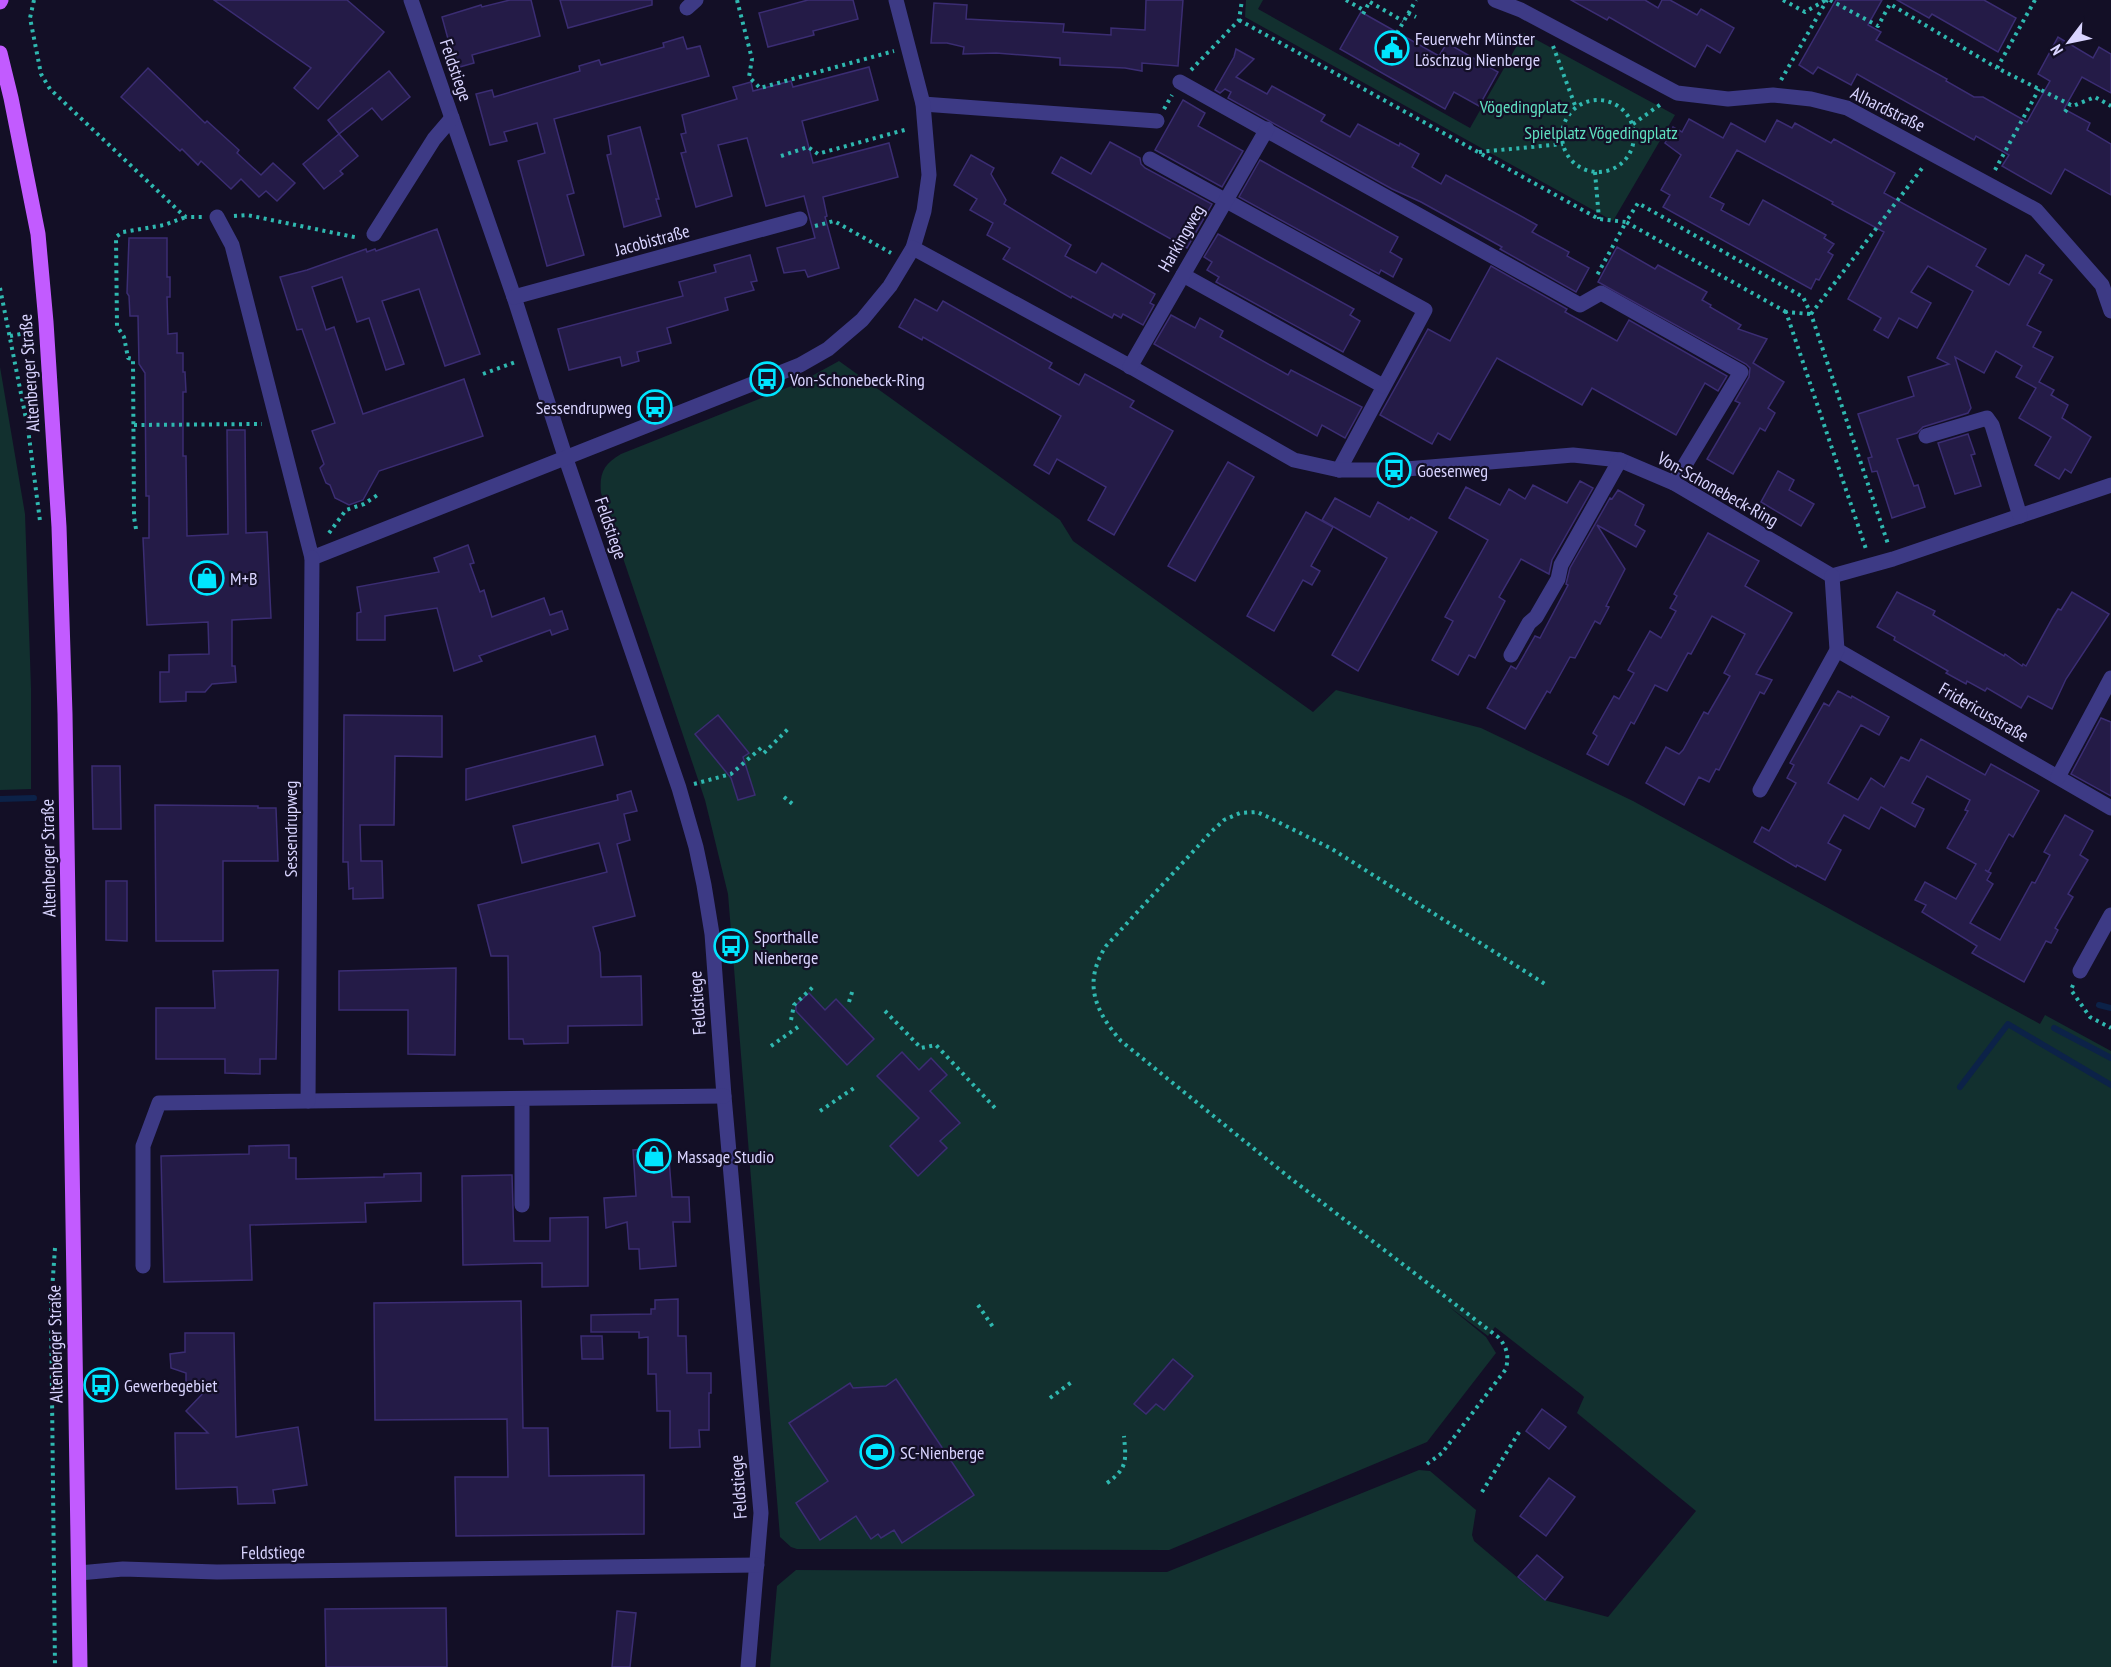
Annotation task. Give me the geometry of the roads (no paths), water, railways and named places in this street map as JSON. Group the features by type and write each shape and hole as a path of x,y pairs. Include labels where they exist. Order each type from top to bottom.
{"main road":[{"name":"Altenberger Straße","path":"0,53 38,234 59,527 65,714 80,1667"}],"street":[{"name":"Feldstiege","path":"411,0 514,297 566,459 679,788 696,847 712,934 761,1513 748,1667"},
{"path":"312,558 792,369 828,349 862,320 890,286 909,255 924,211 929,175 923,104 896,0"},
{"name":"Alhardstraße","path":"1495,0 1545,23 1677,93 1728,99 1773,95 1811,99 1847,108 2036,210 2102,285 2111,310"},
{"path":"1180,82 1580,304 1601,293 1742,372 1674,483"},
{"path":"923,104 1157,121"},
{"path":"374,234 434,139 452,118"},
{"name":"Harkingweg","path":"1130,367 1267,129"},
{"path":"1150,159 1425,310 1339,470"},
{"name":"Sessendrupweg","path":"217,217 232,244 312,558 308,1101"},
{"name":"Jacobistraße","path":"514,297 800,219"},
{"name":"Von-Schonebeck-Ring","path":"909,255 1130,367 1294,460 1339,470 1394,470 1573,455 1620,460 1674,483 1832,576"},
{"path":"1183,275 1383,386"},
{"path":"1926,436 1987,418 1992,425 2019,516"},
{"path":"1511,655 1558,579 1561,565 1620,460"},
{"path":"1760,790 1837,650 1832,576 1893,559 2111,485"},
{"name":"Fridericusstraße","path":"1837,650 2111,808"},
{"path":"2058,777 2111,678"},
{"path":"2080,971 2111,915"},
{"path":"143,1266 143,1146 159,1103 724,1096"},
{"path":"522,1099 522,1205"},
{"name":"Feldstiege","path":"79,1573 123,1569 217,1572 757,1566"}],"waterway":[{"path":"0,799 34,798"},
{"path":"2099,1005 2111,1008"},
{"path":"1960,1087 2008,1024 2111,1085"},
{"path":"2054,1028 2111,1058"}],"place":[{"name":"Feuerwehr Münster Löschzug Nienberge","path":"1392,48"},
{"name":"Von-Schonebeck-Ring","path":"767,379"},
{"name":"Sessendrupweg","path":"655,407"},
{"name":"Goesenweg","path":"1394,470"},
{"name":"M+B","path":"207,578"},
{"name":"Sporthalle Nienberge","path":"731,946"},
{"name":"Massage Studio","path":"654,1156"},
{"name":"Gewerbegebiet","path":"101,1385"},
{"name":"SC-Nienberge","path":"877,1452"}],"park label":[{"name":"Vögedingplatz","path":"1524,106"},
{"name":"Spielplatz Vögedingplatz","path":"1601,132"}]}
